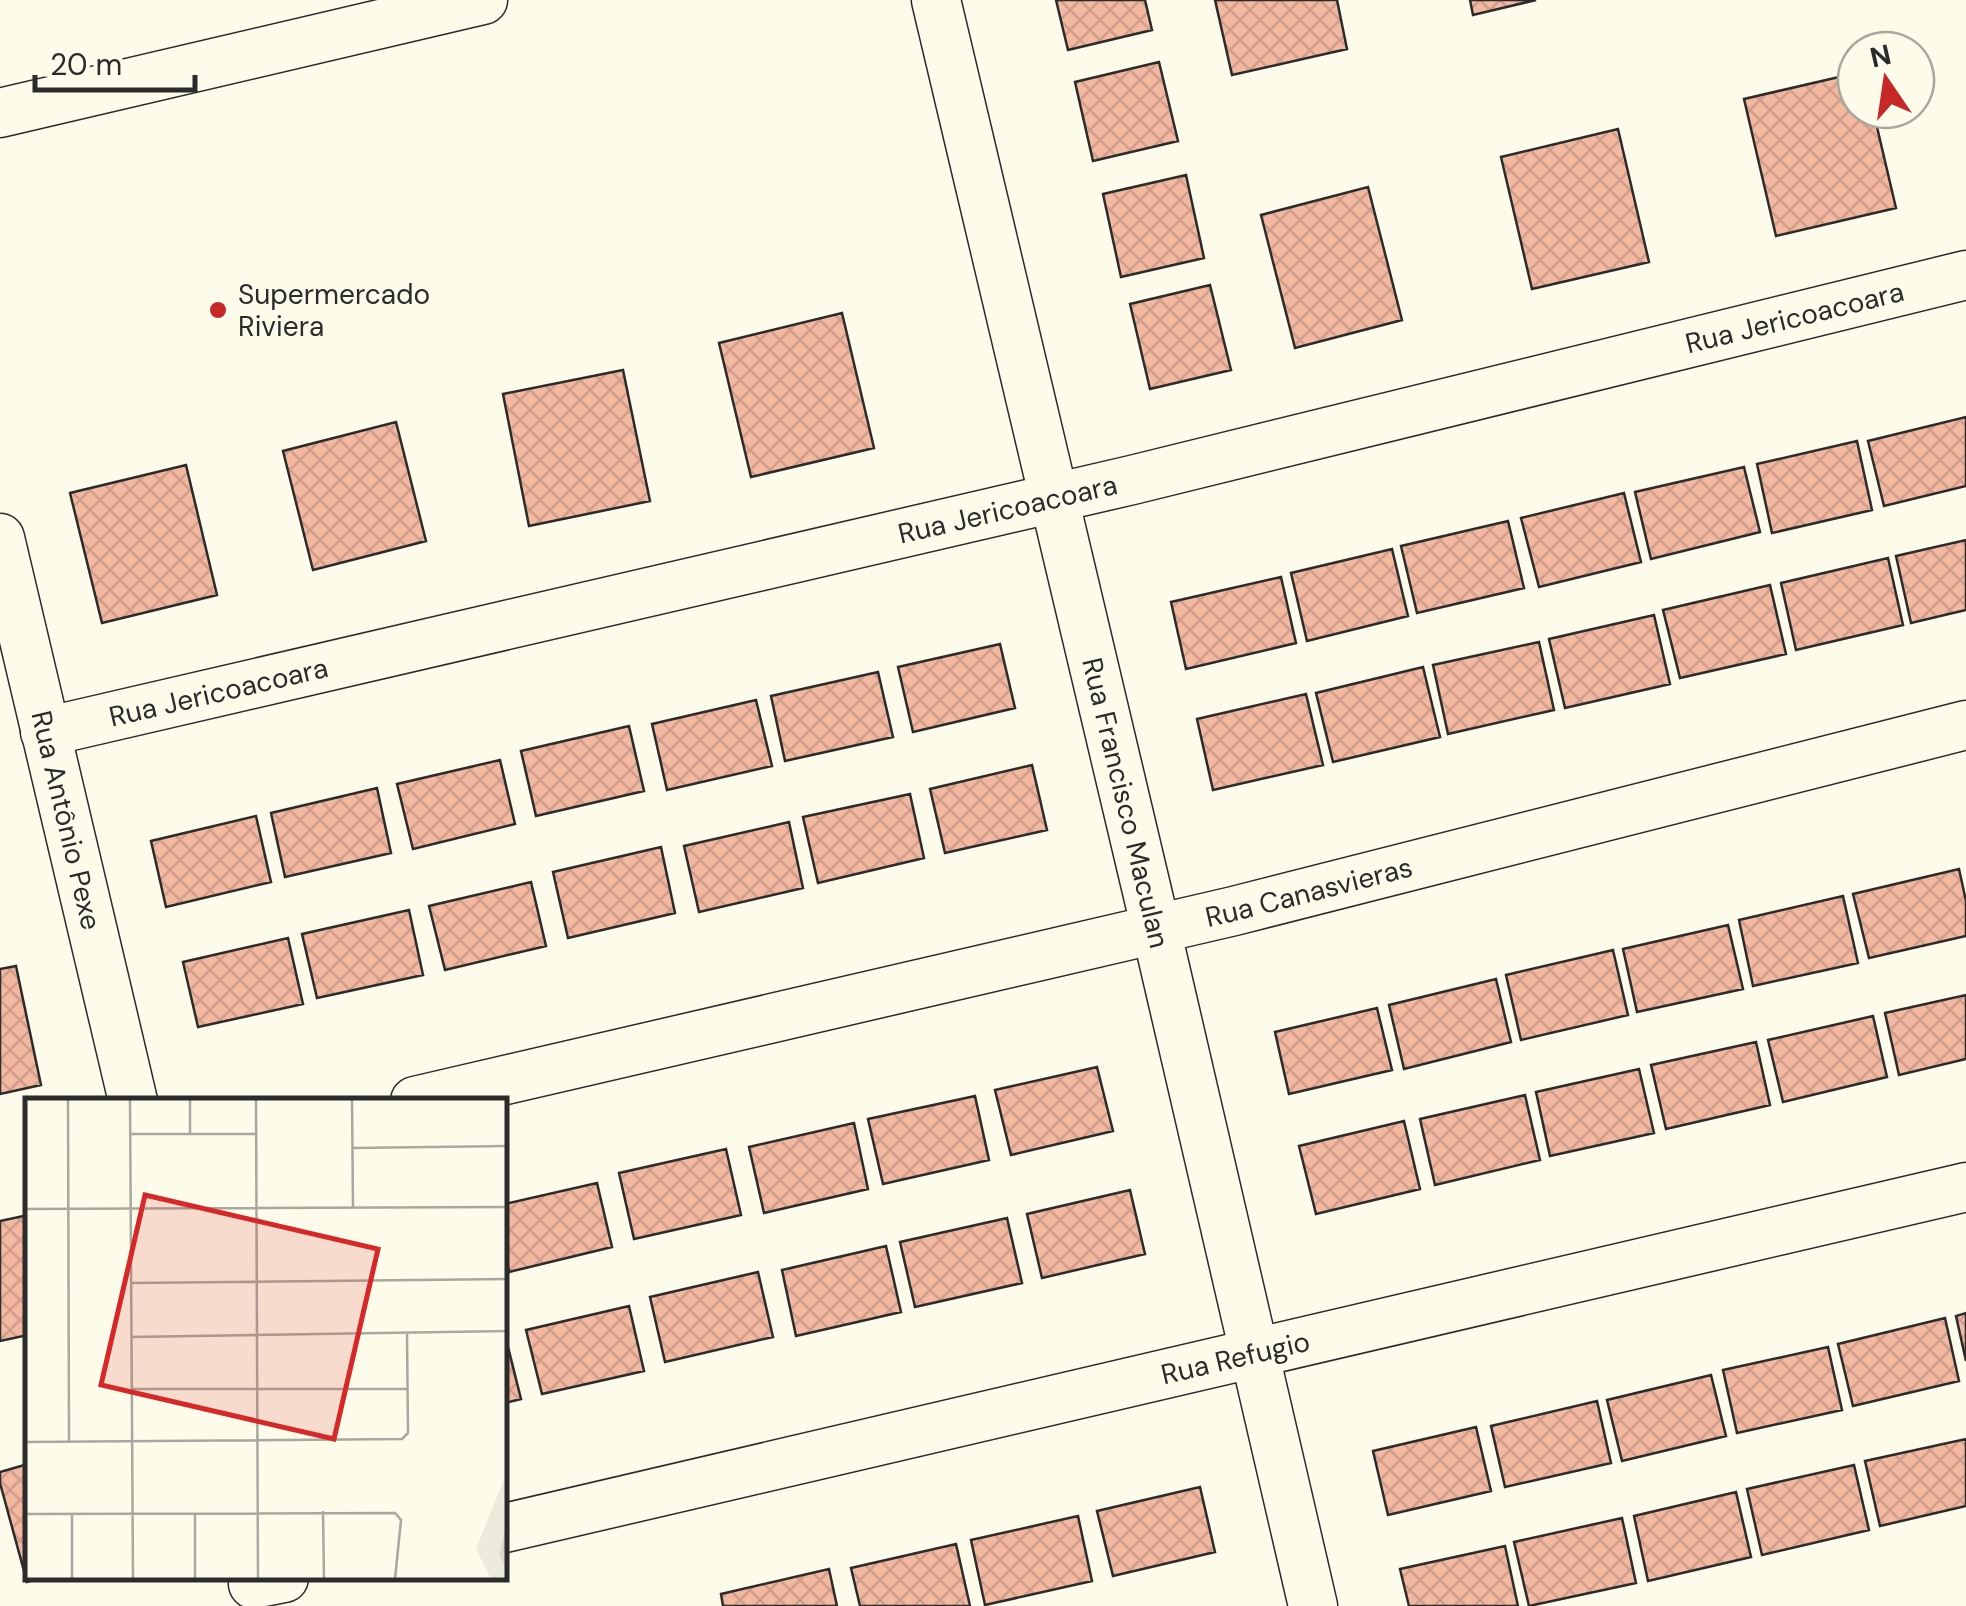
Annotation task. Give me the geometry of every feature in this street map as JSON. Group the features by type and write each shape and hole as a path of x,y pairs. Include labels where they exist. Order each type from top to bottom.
{"street":[{"path":"0,113 483,0"},
{"name":"Rua Francisco Maculan","path":"936,0 1313,1606"},
{"name":"Rua Jericoacoara","path":"46,732 1053,499 1966,275"},
{"name":"Rua Antônio Pexe","path":"0,538 132,1098"},
{"name":"Rua Canasvieras","path":"428,1098 1156,929 1966,725"},
{"name":"Rua Refugio","path":"508,1527 1966,1187"}],"building":[{"path":"1056,0 1145,0 1152,30 1068,50"},
{"path":"1215,0 1337,0 1347,49 1232,75"},
{"path":"1470,0 1536,0 1473,15"},
{"path":"1159,62 1178,141 1093,161 1075,82"},
{"path":"1836,78 1836,130 1878,130 1896,208 1776,236 1744,99"},
{"path":"1618,129 1649,262 1532,289 1501,157"},
{"path":"1186,175 1204,258 1121,277 1103,194"},
{"path":"1368,187 1402,320 1295,348 1261,215"},
{"path":"1210,285 1231,370 1150,389 1130,304"},
{"path":"842,313 874,448 751,477 719,343"},
{"path":"623,370 650,501 529,526 503,394"},
{"path":"1966,417 1966,486 1884,506 1868,441"},
{"path":"396,422 426,541 313,570 283,451"},
{"path":"1857,441 1872,510 1772,533 1757,464"},
{"path":"186,465 217,595 102,623 70,493"},
{"path":"1744,467 1760,532 1651,559 1635,492"},
{"path":"1624,493 1641,562 1539,587 1521,518"},
{"path":"1508,521 1524,588 1417,613 1401,546"},
{"path":"1966,540 1966,610 1911,623 1896,556"},
{"path":"1392,549 1408,616 1307,641 1291,573"},
{"path":"1888,558 1903,625 1796,650 1781,583"},
{"path":"1281,577 1296,643 1186,669 1171,602"},
{"path":"1770,585 1786,654 1680,678 1663,610"},
{"path":"1654,615 1670,684 1565,708 1549,639"},
{"path":"1539,642 1554,710 1448,734 1433,665"},
{"path":"1000,644 1015,708 913,732 898,667"},
{"path":"1423,667 1440,737 1333,762 1316,693"},
{"path":"878,672 893,737 785,761 771,696"},
{"path":"1306,694 1323,765 1213,790 1197,719"},
{"path":"756,700 772,766 667,790 652,724"},
{"path":"629,726 644,791 536,816 521,751"},
{"path":"500,760 515,824 413,849 397,784"},
{"path":"1032,765 1047,830 945,853 930,789"},
{"path":"377,788 391,853 285,877 271,813"},
{"path":"910,794 924,858 818,883 803,817"},
{"path":"256,816 271,882 166,907 151,841"},
{"path":"789,822 803,888 699,912 684,846"},
{"path":"661,847 675,913 568,938 553,872"},
{"path":"1959,869 1966,901 1966,936 1869,958 1853,894"},
{"path":"531,882 546,946 445,970 429,906"},
{"path":"1843,896 1858,963 1753,986 1739,920"},
{"path":"409,910 423,975 317,998 302,934"},
{"path":"1728,925 1743,989 1637,1012 1623,949"},
{"path":"288,938 303,1004 198,1027 183,962"},
{"path":"1613,950 1628,1015 1521,1040 1506,975"},
{"path":"16,966 41,1085 0,1094 0,969"},
{"path":"1496,979 1511,1042 1404,1069 1389,1005"},
{"path":"1966,995 1966,1059 1899,1075 1885,1013"},
{"path":"1377,1008 1392,1070 1289,1094 1275,1032"},
{"path":"1873,1016 1887,1077 1783,1102 1768,1040"},
{"path":"1756,1042 1770,1105 1666,1129 1651,1065"},
{"path":"1097,1067 1113,1131 1011,1155 995,1090"},
{"path":"1639,1069 1654,1133 1550,1156 1536,1092"},
{"path":"1525,1095 1540,1160 1435,1185 1420,1119"},
{"path":"975,1096 989,1160 883,1184 868,1119"},
{"path":"1404,1121 1420,1189 1316,1214 1299,1146"},
{"path":"854,1123 868,1189 764,1213 749,1147"},
{"path":"726,1149 741,1215 634,1239 619,1173"},
{"path":"597,1183 612,1247 509,1272 508,1203"},
{"path":"1130,1190 1145,1254 1042,1278 1027,1214"},
{"path":"25,1216 25,1336 0,1341 0,1221"},
{"path":"1007,1218 1022,1283 915,1307 900,1242"},
{"path":"886,1246 901,1312 796,1336 782,1270"},
{"path":"758,1272 773,1337 665,1362 650,1297"},
{"path":"629,1306 644,1371 542,1394 526,1330"},
{"path":"1966,1313 1966,1361 1956,1316"},
{"path":"1945,1318 1959,1381 1853,1406 1838,1344"},
{"path":"508,1347 521,1399 508,1402"},
{"path":"1828,1347 1842,1410 1737,1433 1723,1370"},
{"path":"1711,1375 1726,1436 1622,1461 1607,1400"},
{"path":"1597,1401 1611,1463 1505,1487 1491,1426"},
{"path":"1476,1427 1491,1491 1388,1515 1373,1451"},
{"path":"1966,1439 1966,1506 1880,1526 1865,1461"},
{"path":"25,1465 25,1575 0,1483 0,1472"},
{"path":"1854,1465 1869,1530 1762,1555 1747,1489"},
{"path":"1200,1487 1215,1552 1113,1576 1097,1511"},
{"path":"1736,1492 1751,1557 1648,1581 1634,1516"},
{"path":"1078,1516 1092,1581 985,1605 971,1540"},
{"path":"1622,1518 1636,1583 1529,1606 1514,1542"},
{"path":"956,1544 970,1606 860,1606 851,1568"},
{"path":"1505,1546 1518,1606 1409,1606 1400,1569"},
{"path":"829,1569 837,1606 723,1606 721,1594"}],"place":[{"name":"Supermercado Riviera","path":"218,310"}]}
